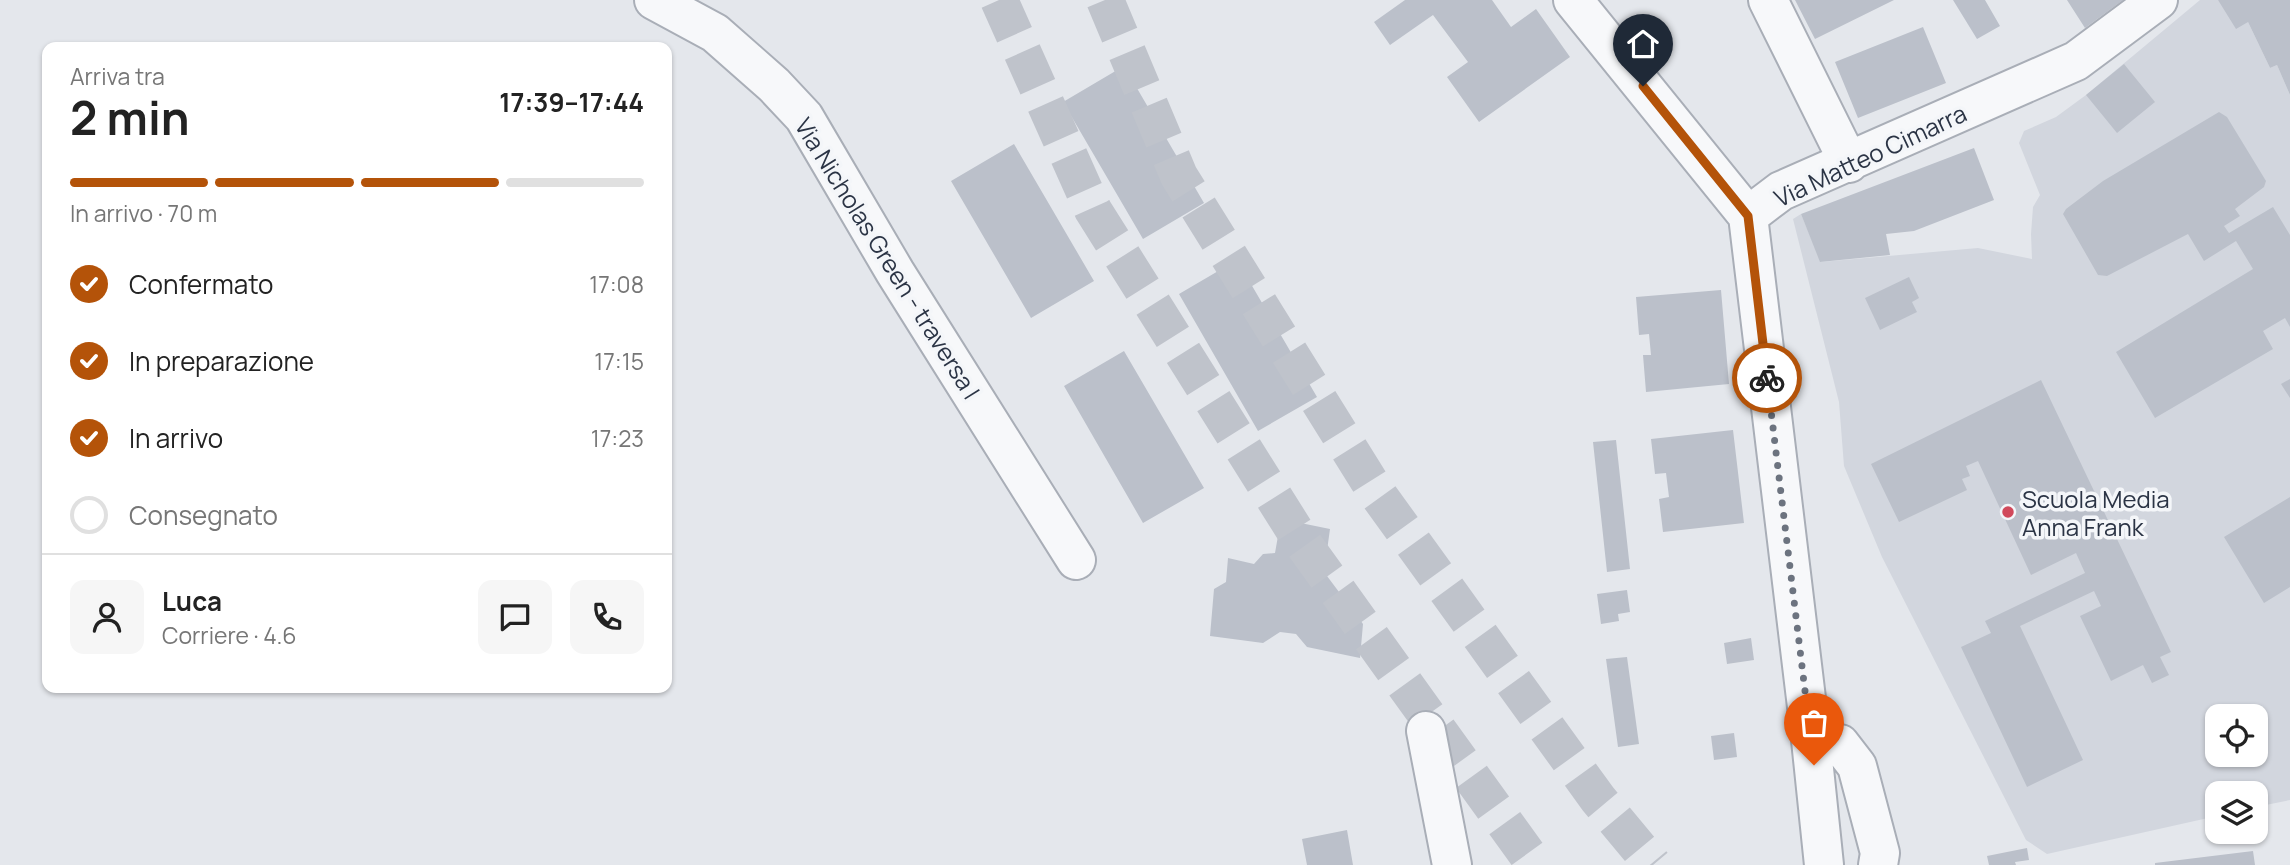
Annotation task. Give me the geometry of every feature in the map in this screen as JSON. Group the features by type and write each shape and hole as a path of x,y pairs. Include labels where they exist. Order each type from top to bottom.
{"street":[{"name":"Via Nicholas Green - traversa I","path":"654,0 715,33 774,85 804,117 881,249 1076,560"},
{"path":"1573,0 1748,216"},
{"path":"1768,0 1849,163"},
{"name":"Via Matteo Cimarra","path":"1824,865 1748,216 1781,191 2076,61 2158,0"},
{"path":"1426,731 1452,865"},
{"path":"1811,740 1840,744 1857,766 1880,853 1878,865"}],"shaded area":[{"path":"2200,0 2218,0 2248,22 2270,68 2277,65 2290,95 2290,800 2268,805 2268,781 2205,781 2205,819 2047,854 2026,840 1882,557 1844,466 1839,402 1793,219 1801,214 1821,262 1978,248 2032,259 2033,207 2040,195 2019,143 2024,131 2056,117"}],"building":[{"path":"1405,0 1492,0 1511,27 1536,9 1570,57 1479,122 1447,77 1468,62 1433,15 1390,45 1374,22"},
{"path":"1795,0 1894,0 1815,39"},
{"path":"1953,0 1985,0 2000,26 1977,39"},
{"path":"2067,0 2123,0 2085,28"},
{"path":"2218,0 2290,0 2290,95 2277,65 2270,68 2248,22 2236,29"},
{"path":"1923,27 1946,83 1858,118 1835,62"},
{"path":"2124,64 2155,102 2117,133 2086,95"},
{"path":"1124,66 1204,203 1143,239 1063,102"},
{"path":"2219,112 2227,117 2266,181 2264,187 2235,209 2240,216 2224,226 2229,233 2273,207 2290,235 2290,327 2285,318 2263,331 2273,349 2155,418 2116,352 2253,269 2236,241 2204,261 2188,234 2107,276 2098,275 2063,214 2103,181"},
{"path":"1014,144 1094,281 1031,318 951,181"},
{"path":"1974,148 1994,200 1914,231 1886,234 1890,255 1820,262 1801,214"},
{"path":"1237,260 1317,397 1258,431 1179,294"},
{"path":"1909,277 1919,298 1912,302 1917,312 1880,330 1865,298"},
{"path":"1721,290 1729,384 1646,392 1643,355 1651,355 1649,334 1639,335 1636,297"},
{"path":"1124,351 1204,488 1143,523 1064,386"},
{"path":"2290,379 2290,398 2281,384"},
{"path":"2041,380 2171,652 2160,657 2169,675 2152,683 2143,665 2111,681 2080,616 2101,606 2094,591 2020,626 2083,760 2027,787 1961,647 1991,633 1985,621 2085,573 2076,553 2031,575 1978,461 1966,466 1970,476 1962,479 1967,490 1899,522 1871,464"},
{"path":"1733,430 1744,523 1663,532 1659,499 1669,497 1666,473 1655,474 1651,439"},
{"path":"1616,440 1630,569 1607,572 1593,442"},
{"path":"2290,497 2290,587 2264,603 2224,537"},
{"path":"1281,519 1330,529 1324,572 1363,624 1360,658 1307,647 1296,634 1280,632 1263,643 1210,636 1214,589 1226,582 1228,558 1254,564 1263,554 1275,553"},
{"path":"1627,590 1630,612 1618,614 1619,621 1601,624 1597,594"},
{"path":"1751,638 1754,660 1727,664 1724,643"},
{"path":"1627,657 1639,744 1618,747 1606,659"},
{"path":"1734,733 1737,757 1714,760 1711,736"},
{"path":"1347,830 1353,865 1307,865 1302,839"},
{"path":"2027,848 2029,860 2015,862 2016,865 1989,865 1987,856"},
{"path":"2253,851 2255,865 2155,865 2155,863"}],"tunnel":[{"path":"999,0 1093,210 1302,542 1535,865"},
{"path":"1105,0 1179,176 1374,489 1598,799 1653,865"}],"way so far":[{"path":"1767,378 1814,765"}],"place":[{"name":"Scuola Media Anna Frank","path":"2008,512"}],"route":[{"path":"1643,86 1748,216 1767,378"}]}
